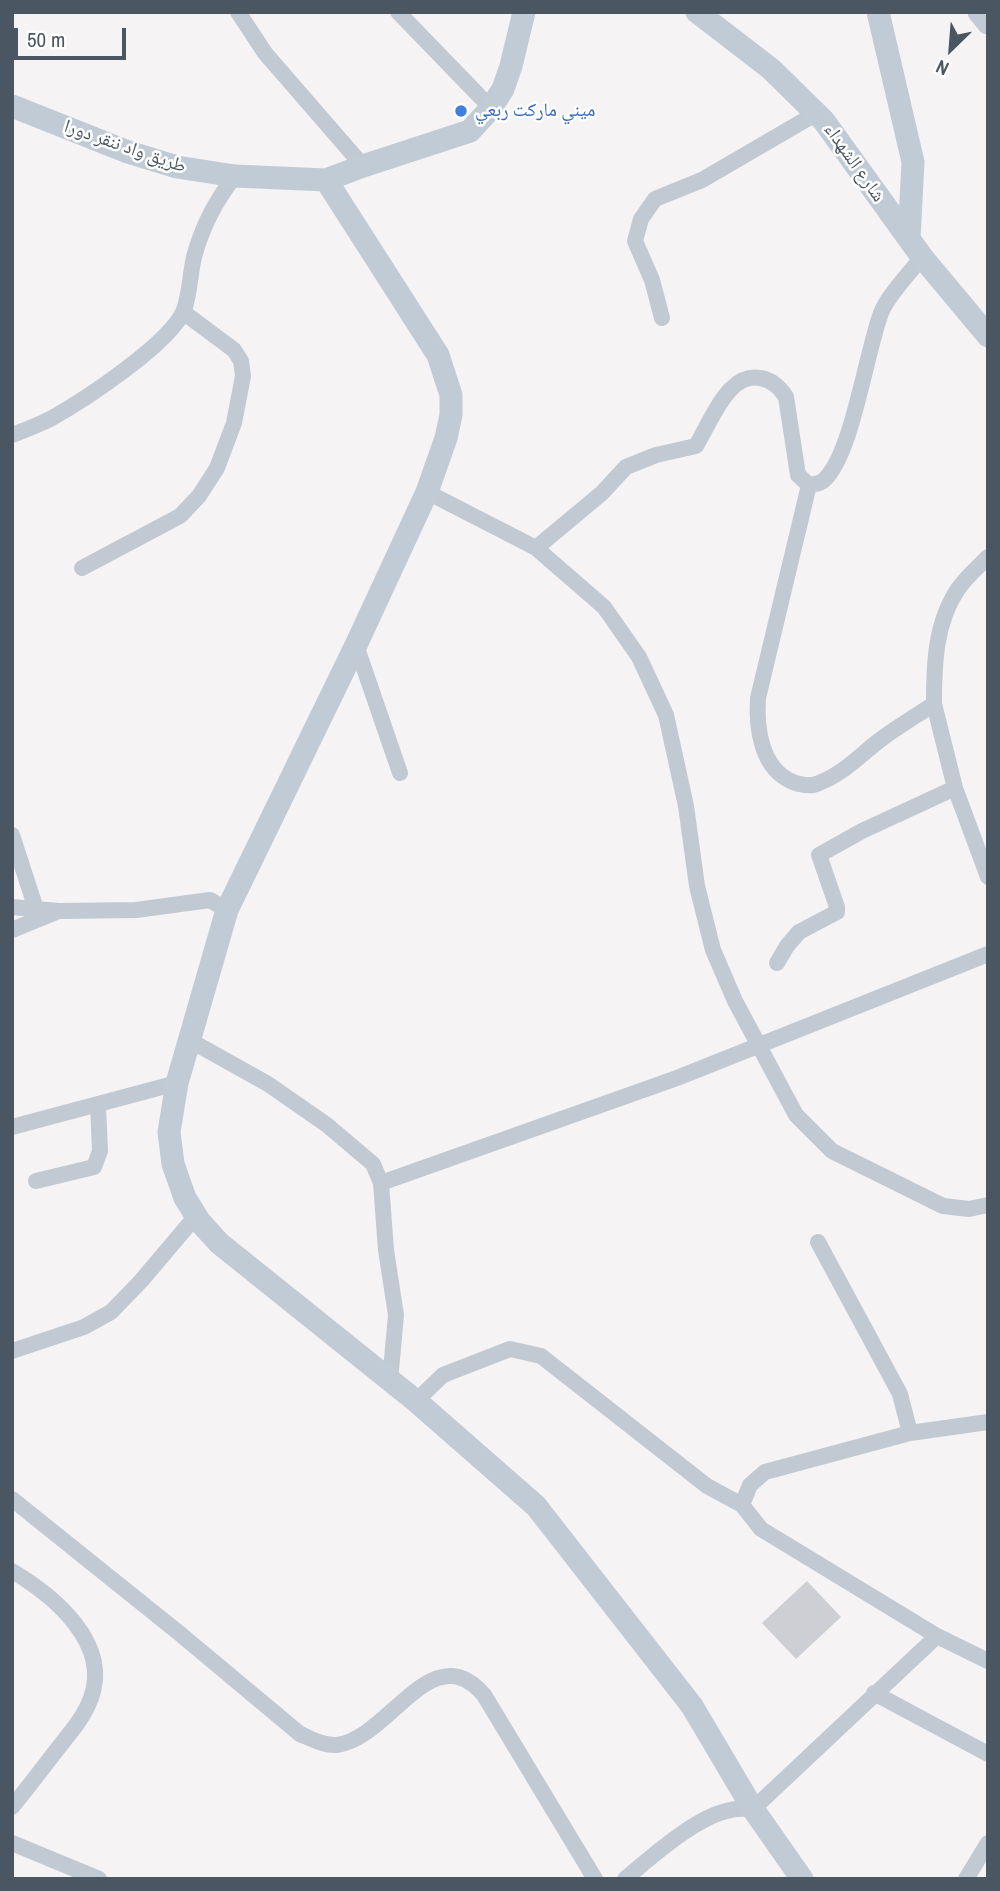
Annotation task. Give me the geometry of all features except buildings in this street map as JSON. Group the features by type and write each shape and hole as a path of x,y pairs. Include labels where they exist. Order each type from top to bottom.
{"street":[{"path":"238,12 265,54 363,166"},
{"path":"398,12 491,108"},
{"path":"524,12 503,89 491,108 470,131 326,180 438,355 451,395 451,415 427,492 356,645 227,909 177,1083 169,1132 173,1164 185,1198 219,1243 416,1401 536,1506 692,1706 753,1809 802,1879"},
{"name":"شارع الشهداء","path":"696,12 771,69 817,113 988,336"},
{"name":"شارع الشهداء","path":"724,12 801,76 836,113 914,239 932,250 988,319"},
{"path":"809,485 821,483 840,454 855,411 882,310 914,239 913,162 878,12"},
{"path":"979,12 988,23"},
{"name":"طريق واد ننقر دورا","path":"12,106 152,160 177,167 236,176 326,180"},
{"path":"662,318 652,280 635,241 641,219 655,199 702,180 817,113"},
{"path":"12,435 52,418 131,365 166,336 179,321 194,256 208,216 220,194 236,176"},
{"path":"82,568 180,516 199,496 217,468 234,423 243,376 241,361 234,350 183,312"},
{"path":"536,548 602,493 626,467 656,455 696,446 731,389 746,379 770,380 786,397 795,441 798,475 809,485"},
{"path":"809,485 758,698 758,725 769,763 790,781 816,785 934,704"},
{"path":"427,492 536,548 604,607 639,657 666,715 686,806 697,886 713,950 735,1001 796,1115 832,1151 943,1206 969,1209 988,1205"},
{"path":"988,557 958,589 943,620 935,650 934,704 955,788 988,877"},
{"path":"356,645 400,774"},
{"path":"777,963 799,932 837,912 819,855 862,831 955,788"},
{"path":"12,835 36,909"},
{"path":"12,907 58,911 136,910 210,900 227,909"},
{"path":"12,930 58,911"},
{"path":"381,1183 677,1078 988,954"},
{"path":"191,1041 268,1084 327,1125 373,1164 381,1183 386,1250 396,1315 390,1381"},
{"path":"12,1127 177,1083"},
{"path":"36,1181 94,1167 100,1151 98,1105"},
{"path":"12,1351 84,1327 111,1312 196,1216"},
{"path":"818,1242 900,1394 910,1433"},
{"path":"416,1401 443,1375 510,1349 541,1356 707,1486 742,1505 761,1529 937,1636 988,1661"},
{"path":"742,1505 750,1485 765,1472 910,1433 988,1422"},
{"path":"12,1499 180,1633 300,1734 320,1743 337,1745 357,1738 428,1682 448,1674 473,1683 484,1695 595,1879"},
{"path":"12,1571 50,1597 75,1624 92,1655 96,1676 91,1698 82,1717 12,1807"},
{"path":"625,1879 662,1848 712,1816 731,1810 753,1809 937,1636"},
{"path":"874,1693 988,1754"},
{"path":"12,1843 99,1879"},
{"path":"967,1879 988,1843"}],"place":[{"name":"ميني ماركت ربعي","path":"461,111"}]}
